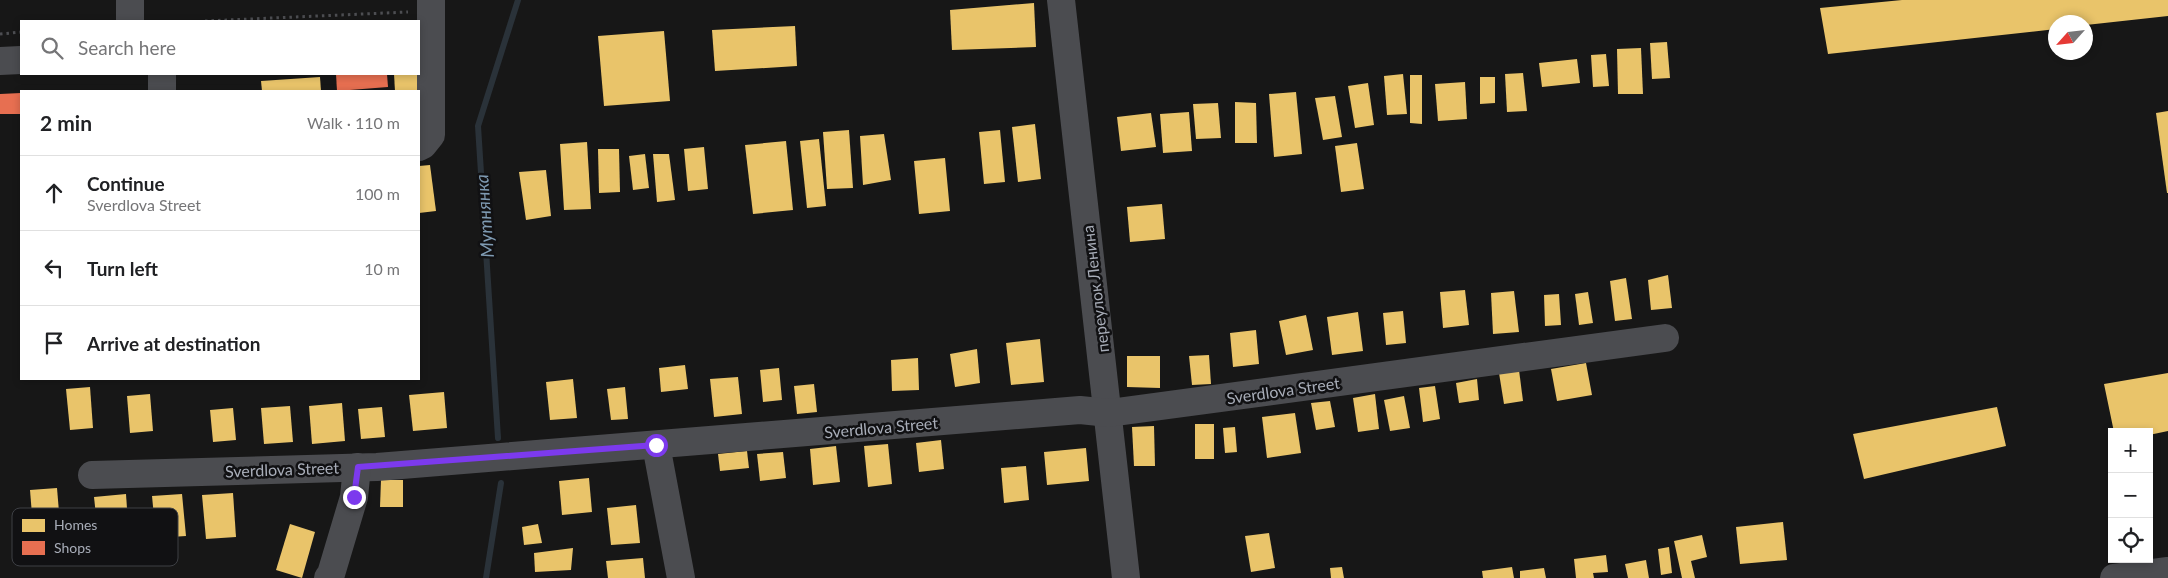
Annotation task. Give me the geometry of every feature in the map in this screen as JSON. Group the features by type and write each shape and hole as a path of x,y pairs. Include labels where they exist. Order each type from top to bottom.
{"street":[{"path":"130,0 130,20"},
{"name":"переулок Ленина","path":"1062,0 1126,578"},
{"path":"420,147 424,146 430,135 431,6"},
{"path":"0,60 20,60"},
{"path":"162,75 162,90"},
{"name":"Sverdlova Street","path":"92,475 358,467 656,445 1080,410 1109,414 1665,338"},
{"path":"656,445 681,578"},
{"path":"328,578 331,574 354,497 358,467"},
{"path":"2114,578 2168,571"}],"path":[{"path":"220,20 431,6"},
{"path":"0,34 20,32"}],"building: Homes":[{"path":"1902,0 2168,0 2168,16 2093,24 2093,15 2048,15 2048,30 1828,54 1820,8"},
{"path":"1034,3 1036,47 952,50 950,10"},
{"path":"795,26 797,66 715,71 712,30"},
{"path":"664,31 670,101 604,106 598,36"},
{"path":"1667,42 1670,78 1652,79 1650,43"},
{"path":"1641,48 1643,94 1618,94 1617,49"},
{"path":"1606,54 1609,86 1593,87 1591,55"},
{"path":"1577,59 1580,83 1542,87 1539,63"},
{"path":"1523,73 1527,111 1507,112 1505,74"},
{"path":"1403,74 1407,114 1387,115 1384,76"},
{"path":"394,75 419,75 419,90 395,90"},
{"path":"1410,75 1422,75 1422,124 1410,123"},
{"path":"320,77 321,90 262,90 261,81"},
{"path":"1480,77 1495,77 1495,103 1480,104"},
{"path":"1465,82 1467,119 1438,121 1435,84"},
{"path":"1368,83 1374,125 1355,128 1348,86"},
{"path":"1296,92 1302,154 1274,157 1269,94"},
{"path":"1335,96 1342,137 1323,140 1315,98"},
{"path":"1235,102 1256,103 1257,143 1235,143"},
{"path":"1218,103 1221,138 1196,139 1193,104"},
{"path":"2168,111 2168,193 2167,193 2156,113"},
{"path":"1189,112 1192,151 1163,153 1160,114"},
{"path":"1151,113 1156,147 1121,151 1117,117"},
{"path":"1035,124 1041,179 1018,182 1012,127"},
{"path":"849,130 853,188 827,189 823,132"},
{"path":"1000,130 1005,182 984,184 979,132"},
{"path":"884,134 891,180 863,185 860,136"},
{"path":"819,139 826,206 807,208 800,141"},
{"path":"786,141 793,210 753,214 745,145"},
{"path":"587,142 591,209 564,210 560,144"},
{"path":"1357,143 1364,189 1341,192 1335,146"},
{"path":"704,147 708,189 688,191 684,149"},
{"path":"598,149 619,149 620,192 599,193"},
{"path":"645,154 649,188 633,190 629,156"},
{"path":"653,154 669,154 675,200 657,202"},
{"path":"945,158 950,211 919,214 914,161"},
{"path":"430,165 436,211 420,213 420,166"},
{"path":"546,170 551,216 526,220 519,172"},
{"path":"1162,204 1165,239 1130,242 1127,207"},
{"path":"1668,275 1672,308 1651,310 1648,280"},
{"path":"1626,278 1632,319 1615,321 1610,281"},
{"path":"1465,290 1469,325 1443,328 1440,292"},
{"path":"1514,291 1519,332 1493,334 1491,293"},
{"path":"1588,292 1593,323 1579,325 1575,294"},
{"path":"1559,294 1561,325 1545,326 1544,295"},
{"path":"1403,311 1406,343 1386,345 1383,313"},
{"path":"1358,312 1363,351 1332,355 1327,317"},
{"path":"1306,315 1313,350 1286,355 1279,321"},
{"path":"1256,330 1259,364 1233,367 1230,333"},
{"path":"1040,339 1044,382 1011,385 1006,343"},
{"path":"977,349 980,383 955,387 950,354"},
{"path":"1209,355 1211,384 1192,385 1189,356"},
{"path":"1127,356 1160,356 1160,388 1127,387"},
{"path":"918,358 919,390 892,391 891,360"},
{"path":"1586,363 1592,395 1557,401 1551,369"},
{"path":"685,365 688,389 661,392 659,368"},
{"path":"779,368 782,400 763,402 760,370"},
{"path":"1519,370 1523,401 1504,404 1499,373"},
{"path":"2168,373 2168,431 2153,434 2153,428 2113,428 2104,384"},
{"path":"738,377 742,414 714,417 710,379"},
{"path":"573,379 577,418 550,420 546,382"},
{"path":"1477,379 1479,400 1459,403 1456,383"},
{"path":"814,384 817,412 797,414 794,386"},
{"path":"1435,386 1440,419 1423,422 1419,388"},
{"path":"90,387 93,428 70,430 66,389"},
{"path":"625,387 628,419 611,420 607,389"},
{"path":"444,392 447,428 413,431 409,395"},
{"path":"150,394 153,431 130,433 127,396"},
{"path":"1375,394 1379,429 1358,432 1353,398"},
{"path":"1404,396 1410,428 1390,431 1384,400"},
{"path":"1330,401 1335,427 1316,430 1311,403"},
{"path":"342,403 345,441 312,444 309,406"},
{"path":"290,406 293,442 264,444 261,408"},
{"path":"382,407 385,437 361,439 358,409"},
{"path":"1997,407 2006,446 1864,479 1853,434"},
{"path":"233,408 236,440 213,442 210,410"},
{"path":"1295,413 1301,453 1267,458 1262,417"},
{"path":"1195,424 1214,424 1214,459 1195,459"},
{"path":"1154,426 1155,466 1134,466 1132,427"},
{"path":"1235,427 1237,452 1225,453 1223,428"},
{"path":"941,440 944,469 919,472 916,443"},
{"path":"888,444 892,484 868,487 864,446"},
{"path":"836,446 840,482 813,485 810,449"},
{"path":"1086,448 1089,481 1047,485 1044,452"},
{"path":"747,451 749,468 720,471 718,454"},
{"path":"783,452 786,478 760,481 757,454"},
{"path":"1026,466 1029,500 1004,503 1001,468"},
{"path":"589,478 592,512 562,515 559,481"},
{"path":"381,480 403,480 403,507 380,507"},
{"path":"57,488 59,508 31,508 30,490"},
{"path":"233,493 236,537 206,539 202,495"},
{"path":"126,494 127,508 95,508 94,497"},
{"path":"182,494 186,536 178,537 178,508 153,508 152,496"},
{"path":"636,505 640,543 611,545 607,508"},
{"path":"1783,522 1787,560 1740,564 1736,527"},
{"path":"290,524 315,532 302,578 276,570"},
{"path":"538,524 542,543 524,545 522,527"},
{"path":"1269,533 1275,568 1251,572 1245,536"},
{"path":"1702,535 1707,557 1691,561 1695,578 1682,578 1674,541"},
{"path":"1669,547 1672,573 1661,575 1658,549"},
{"path":"573,548 571,570 535,572 534,553"},
{"path":"1606,555 1608,572 1593,573 1594,578 1576,578 1574,559"},
{"path":"643,558 645,578 608,578 606,561"},
{"path":"1646,560 1649,578 1628,578 1625,564"},
{"path":"1342,567 1344,578 1331,578 1330,568"},
{"path":"1512,567 1514,578 1483,578 1482,571"},
{"path":"1544,568 1546,578 1520,578 1520,571"}],"building: Shops":[{"path":"336,75 387,75 388,87 337,90"},
{"path":"20,93 20,114 0,114 0,94"}],"waterway":[{"name":"Мутнянка","path":"498,438 478,126 518,0"},
{"name":"Мутнянка","path":"486,578 501,483"}],"route":[{"path":"354,497 358,467 656,445"}]}
